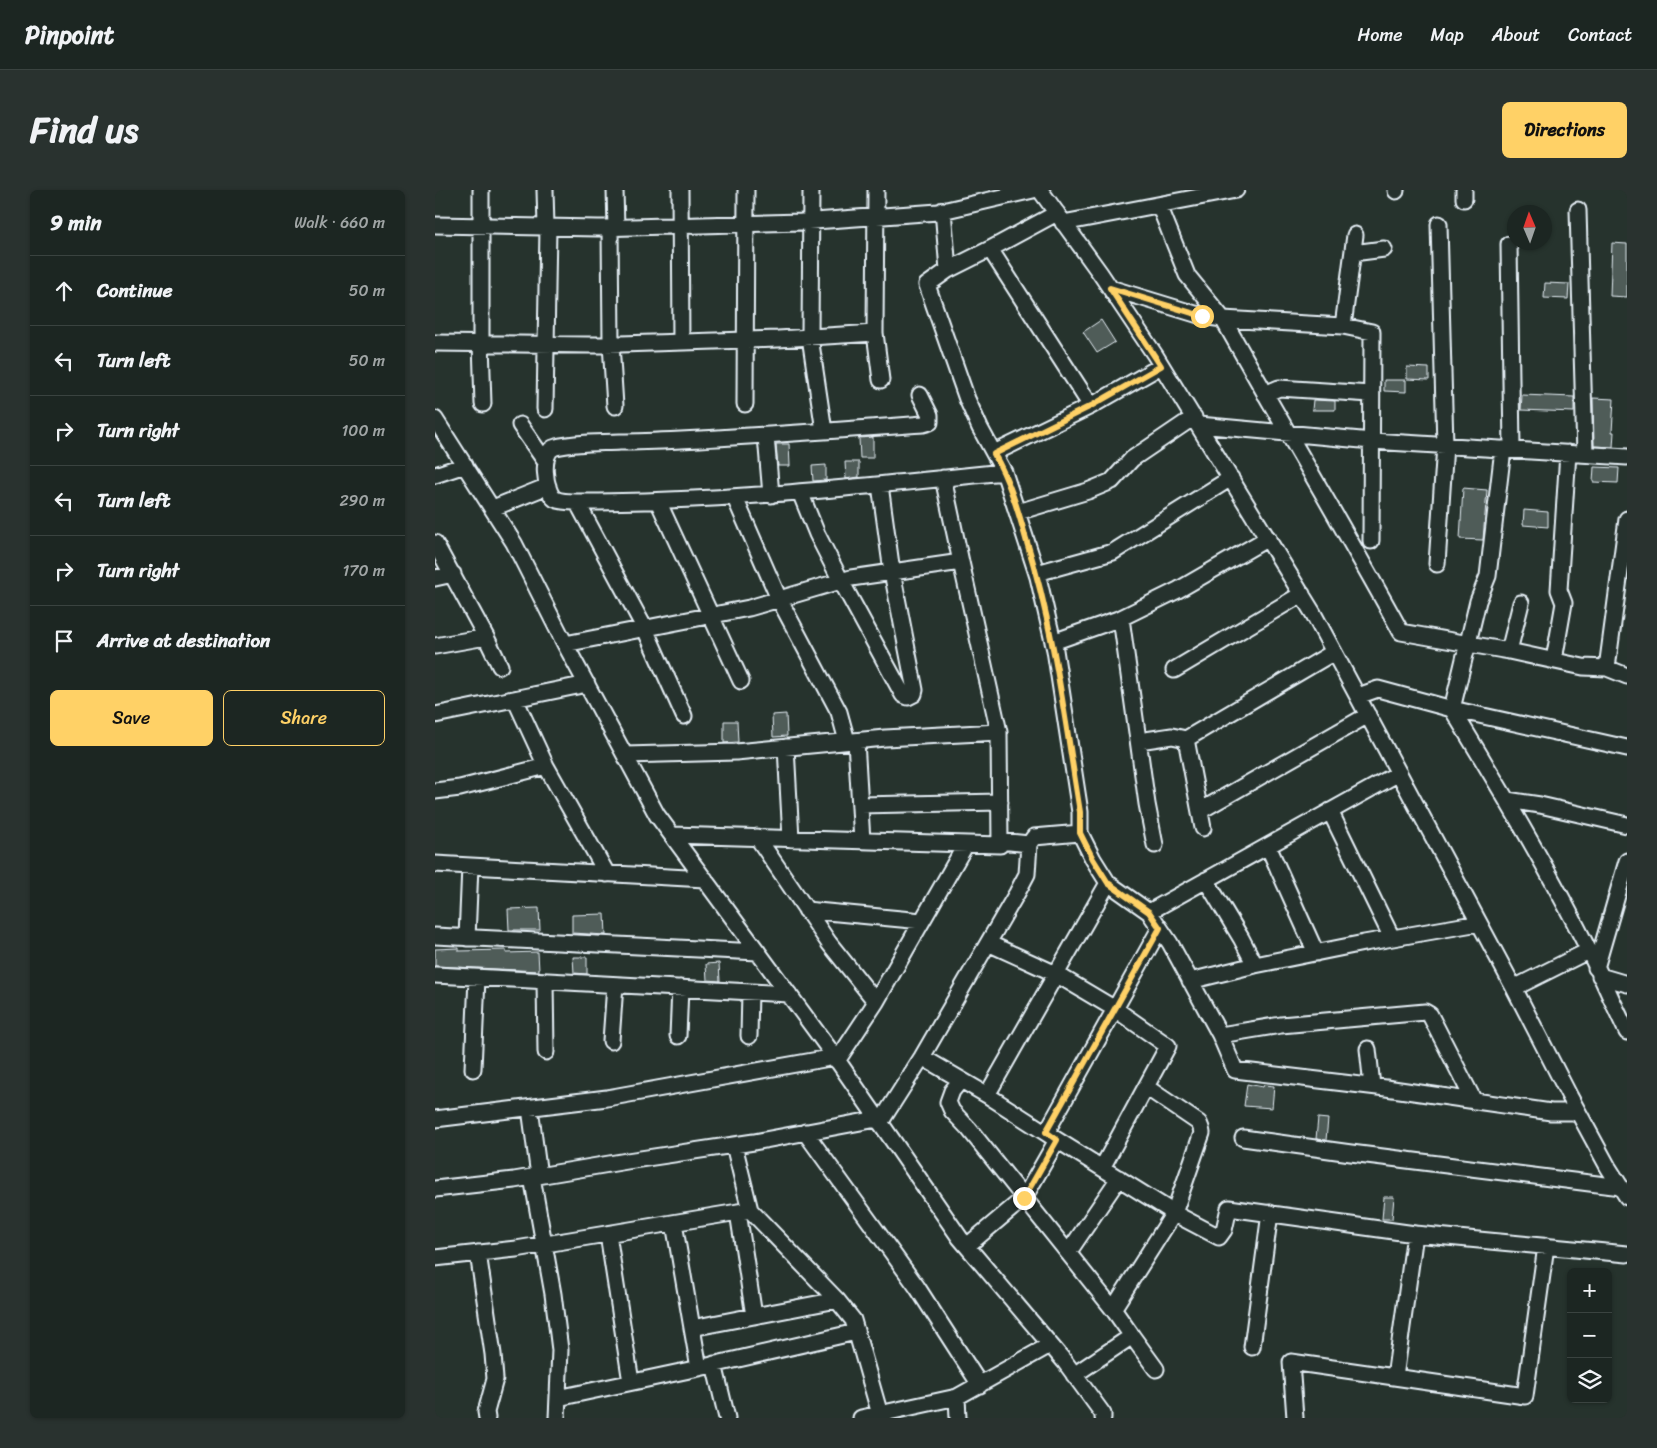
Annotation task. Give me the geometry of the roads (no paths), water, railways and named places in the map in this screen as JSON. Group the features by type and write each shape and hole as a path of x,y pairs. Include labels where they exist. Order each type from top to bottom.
{"street":[{"path":"481,190 483,404"},
{"path":"545,190 547,227 545,409"},
{"path":"615,190 611,344 615,406"},
{"path":"680,190 681,342"},
{"path":"745,404 746,190"},
{"path":"811,190 810,337 824,432"},
{"path":"876,190 875,333 881,380"},
{"path":"435,225 613,228 811,221 943,210 1033,190"},
{"path":"1040,190 1110,288 1161,366 1302,594 1359,696 1578,1112 1624,1192"},
{"path":"1237,190 1159,205 1060,218 948,270 927,285 967,399 980,428 1004,472 1037,573 1053,642 1080,812 1080,833 1108,883 1149,912 1170,943 1220,1035 1235,1070 1372,1086 1551,1112 1578,1112"},
{"path":"1159,205 1187,274 1223,319 1401,632 1468,643 1583,667 1607,668 1627,676"},
{"path":"943,210 948,270"},
{"path":"1578,210 1585,454"},
{"path":"1437,564 1445,445 1439,224"},
{"path":"1343,326 1355,235"},
{"path":"990,249 1091,406"},
{"path":"1353,252 1384,249"},
{"path":"1509,250 1507,449 1488,576 1478,601 1452,709 1507,800 1588,951 1627,1032"},
{"path":"1110,288 1202,316 1223,319 1343,326 1372,332 1371,541"},
{"path":"435,343 611,344 745,340 875,333"},
{"path":"994,454 1091,406 1161,366"},
{"path":"1265,394 1279,388 1371,394"},
{"path":"921,395 930,415 930,422 923,424 766,436 585,443 553,447 546,454 545,461 548,492 554,498 561,501 577,502 735,498 1004,472"},
{"path":"435,419 515,543 565,644 657,815 836,1059 967,1246 1050,1344 1103,1414 1103,1418"},
{"path":"1018,512 1088,491 1112,481 1132,459 1196,421 1287,433 1372,441 1627,457"},
{"path":"520,424 545,461"},
{"path":"766,436 771,495"},
{"path":"1553,660 1564,603 1559,590 1568,453"},
{"path":"435,475 465,465"},
{"path":"672,835 1001,845 999,732 943,478"},
{"path":"1037,573 1113,552 1231,478"},
{"path":"800,492 817,534 841,581 903,695 908,697 915,693 915,690 892,572 880,485"},
{"path":"493,508 547,486"},
{"path":"735,498 779,599 839,712 851,741 859,805 861,840"},
{"path":"658,501 741,682"},
{"path":"577,502 645,629 685,716"},
{"path":"1607,668 1627,519"},
{"path":"1053,642 1121,618 1178,590 1268,538"},
{"path":"435,543 487,637 500,666"},
{"path":"565,644 749,608 841,581 961,562"},
{"path":"435,578 453,574"},
{"path":"1174,670 1302,594"},
{"path":"1509,651 1521,603"},
{"path":"1121,618 1155,845"},
{"path":"435,646 487,637"},
{"path":"1139,741 1172,736 1186,739 1335,652"},
{"path":"435,715 587,684"},
{"path":"1359,696 1378,689 1452,709 1627,748"},
{"path":"515,699 546,766 607,874"},
{"path":"1200,811 1368,715"},
{"path":"625,755 737,752 851,741 999,732"},
{"path":"1186,739 1203,828"},
{"path":"786,747 791,839"},
{"path":"435,790 460,788 546,766"},
{"path":"1149,912 1399,773"},
{"path":"1507,800 1540,805 1627,825"},
{"path":"859,805 1000,802"},
{"path":"1331,811 1392,938"},
{"path":"435,1189 535,1176 879,1121 922,1057 1027,874 1029,844 1034,837 1080,833"},
{"path":"757,837 829,943 876,1002"},
{"path":"1000,841 1029,844"},
{"path":"435,1119 607,1098 836,1059 876,1002 966,844"},
{"path":"1268,846 1316,953"},
{"path":"1598,972 1627,861"},
{"path":"435,864 705,879"},
{"path":"467,938 470,866"},
{"path":"1206,880 1255,964"},
{"path":"987,1095 1108,883"},
{"path":"806,910 922,921"},
{"path":"1190,981 1255,964 1479,923"},
{"path":"967,1246 1024,1198 1051,1136 1115,1009 1160,928"},
{"path":"435,936 758,952"},
{"path":"988,943 1055,974 1115,1009 1168,1046 1102,1168"},
{"path":"1514,988 1588,951"},
{"path":"1598,972 1627,984"},
{"path":"435,975 789,994"},
{"path":"473,1069 477,978"},
{"path":"545,981 546,1052"},
{"path":"611,1041 615,985"},
{"path":"678,1036 680,988"},
{"path":"749,1036 750,992"},
{"path":"1220,1035 1281,1025 1425,1012 1430,1015 1474,1101"},
{"path":"1368,1049 1372,1086"},
{"path":"922,1057 987,1095 1174,1213 1219,1237 1224,1230 1229,1208 1415,1234 1627,1254"},
{"path":"961,1080 952,1092 948,1102 952,1111 969,1129 1113,1309 1156,1369"},
{"path":"1113,1309 1174,1213 1201,1139 1201,1128 1195,1120 1146,1087"},
{"path":"529,1108 543,1245 553,1294 561,1350 557,1418"},
{"path":"805,1132 917,1287 980,1384"},
{"path":"1243,1138 1624,1192"},
{"path":"735,1145 744,1211 754,1316"},
{"path":"1068,1253 1119,1178"},
{"path":"435,1258 543,1245 744,1211"},
{"path":"744,1211 837,1300 853,1320 880,1416"},
{"path":"1252,1347 1269,1213"},
{"path":"675,1223 699,1368"},
{"path":"608,1234 631,1382"},
{"path":"1395,1377 1415,1234"},
{"path":"1295,1418 1291,1362 1525,1396 1546,1246"},
{"path":"477,1253 493,1354 495,1379 486,1412 487,1418"},
{"path":"692,1328 837,1300"},
{"path":"558,1398 856,1332"},
{"path":"1074,1375 1132,1336"},
{"path":"861,1418 880,1416 957,1397 1050,1344"},
{"path":"714,1364 727,1418"},
{"path":"957,1397 958,1418"}]}
